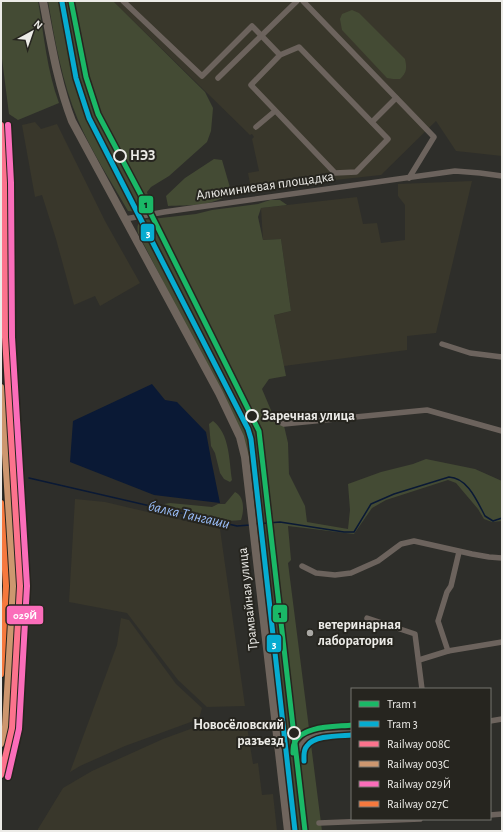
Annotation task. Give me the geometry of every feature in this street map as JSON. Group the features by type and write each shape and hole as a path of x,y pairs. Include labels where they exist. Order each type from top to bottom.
{"main road":[{"name":"Трамвайная улица","path":"43,1 56,72 63,98 72,121 215,386 240,437 245,457 288,831"}],"street":[{"path":"123,1 202,76 252,26 280,55"},
{"path":"218,78 297,1"},
{"path":"303,1 434,137 408,178"},
{"path":"299,47 388,139 356,172 335,173 251,85 280,55 299,47"},
{"path":"372,122 396,98"},
{"path":"256,127 275,111"},
{"name":"Алюминиевая площадка","path":"124,219 455,171 502,176"},
{"path":"442,344 470,353 502,357"},
{"path":"276,420 284,424 427,410 502,431"},
{"path":"302,566 316,573 335,575 351,573 378,561 401,544 414,541 459,552 502,558"},
{"path":"448,651 438,621 447,592 452,586 459,552"},
{"path":"367,618 414,634 422,688"},
{"path":"419,660 448,651 502,642"},
{"path":"491,721 502,719"},
{"path":"279,750 296,752 299,750 304,741 309,737 317,735 351,733"},
{"path":"491,815 502,814"},
{"path":"319,823 395,820"}],"shaded area":[{"path":"113,1 502,1 502,156 456,151 436,121 381,175 251,189 248,173 259,171 252,139 254,137 252,134 250,135"},
{"path":"35,122 41,129 57,124 105,221 140,283 100,306 95,296 74,305 42,195 35,197 22,125"},
{"path":"472,181 436,333 407,336 407,350 284,366 274,315 291,311 281,239 263,240 261,208 357,197 363,224 377,223 381,243 405,240 405,205 398,196 398,184"},
{"path":"75,499 105,502 220,529 245,706 207,707 178,680 127,613 69,602"},
{"path":"121,618 129,620 176,684 202,708 199,719 125,746 70,772 117,645"},
{"path":"246,720 253,764 258,763 262,795 273,794 277,831 38,831 63,788 92,771 163,739 196,727"}],"green space":[{"path":"1,1 38,1 49,66 59,103 18,120 9,114 1,51"},
{"path":"48,1 113,1 205,92 213,108 211,131 207,142 169,176 151,187 147,192 151,205 150,208 145,211 128,211 83,132 72,106 63,76"},
{"path":"352,10 359,13 405,59 406,70 400,79 387,78 342,30 340,19 342,14"},
{"path":"214,159 222,160 231,191 218,200 210,203 168,206 166,196 185,178"},
{"path":"270,200 280,200 287,205 261,208 258,217 263,240 281,239 291,311 274,315 286,376 269,379 262,389 273,415 282,417 288,443 289,474 305,506 307,522 348,529 350,510 348,484 381,472 426,459 475,469 502,481 502,521 492,522 484,519 478,509 456,483 448,480 386,500 372,508 354,534 288,526 291,560 288,563 322,831 291,831 247,451 203,359 138,233 138,225 143,220 196,214 212,210 258,204"},
{"path":"213,421 219,426 226,440 232,480 230,482 224,479 220,473 215,453 211,446 209,424"},
{"path":"235,492 241,497 243,504 241,520 232,521 212,519 164,504 170,503 212,507 218,504 225,504"}],"water":[{"path":"152,384 165,400 177,402 206,432 220,503 154,495 70,462 73,421"}],"waterway":[{"name":"балка Тангаши","path":"256,524 280,522 344,532 354,532 371,504 394,494 449,477 456,478 467,486 475,497 485,516 493,521 502,518"},
{"name":"балка Тангаши","path":"29,478 237,526 250,525"}],"tram line":[{"name":"1","path":"71,1 86,77 98,114 151,214 259,431 305,831"},
{"name":"3","path":"62,2 76,78 89,118 248,429 251,439 295,831"},
{"path":"289,720 299,730 312,733"},
{"name":"1","path":"293,753 294,744 304,733 320,728 351,725"},
{"name":"3","path":"304,761 305,749 310,742 321,738 351,735"}],"rail line":[{"name":"008С","path":"1,125 4,183 5,337 20,586 12,728 1,775"},
{"name":"029Й","path":"8,125 11,183 12,337 27,586 19,729 8,777"},
{"name":"003С","path":"1,387 13,586 5,727 1,744"},
{"name":"027С","path":"1,503 6,586 1,674"}],"place":[{"name":"НЭЗ","path":"120,156"},
{"name":"Заречная улица","path":"252,416"},
{"name":"ветеринарная лаборатория","path":"310,633"},
{"name":"Новосёловский разъезд","path":"294,733"}]}
